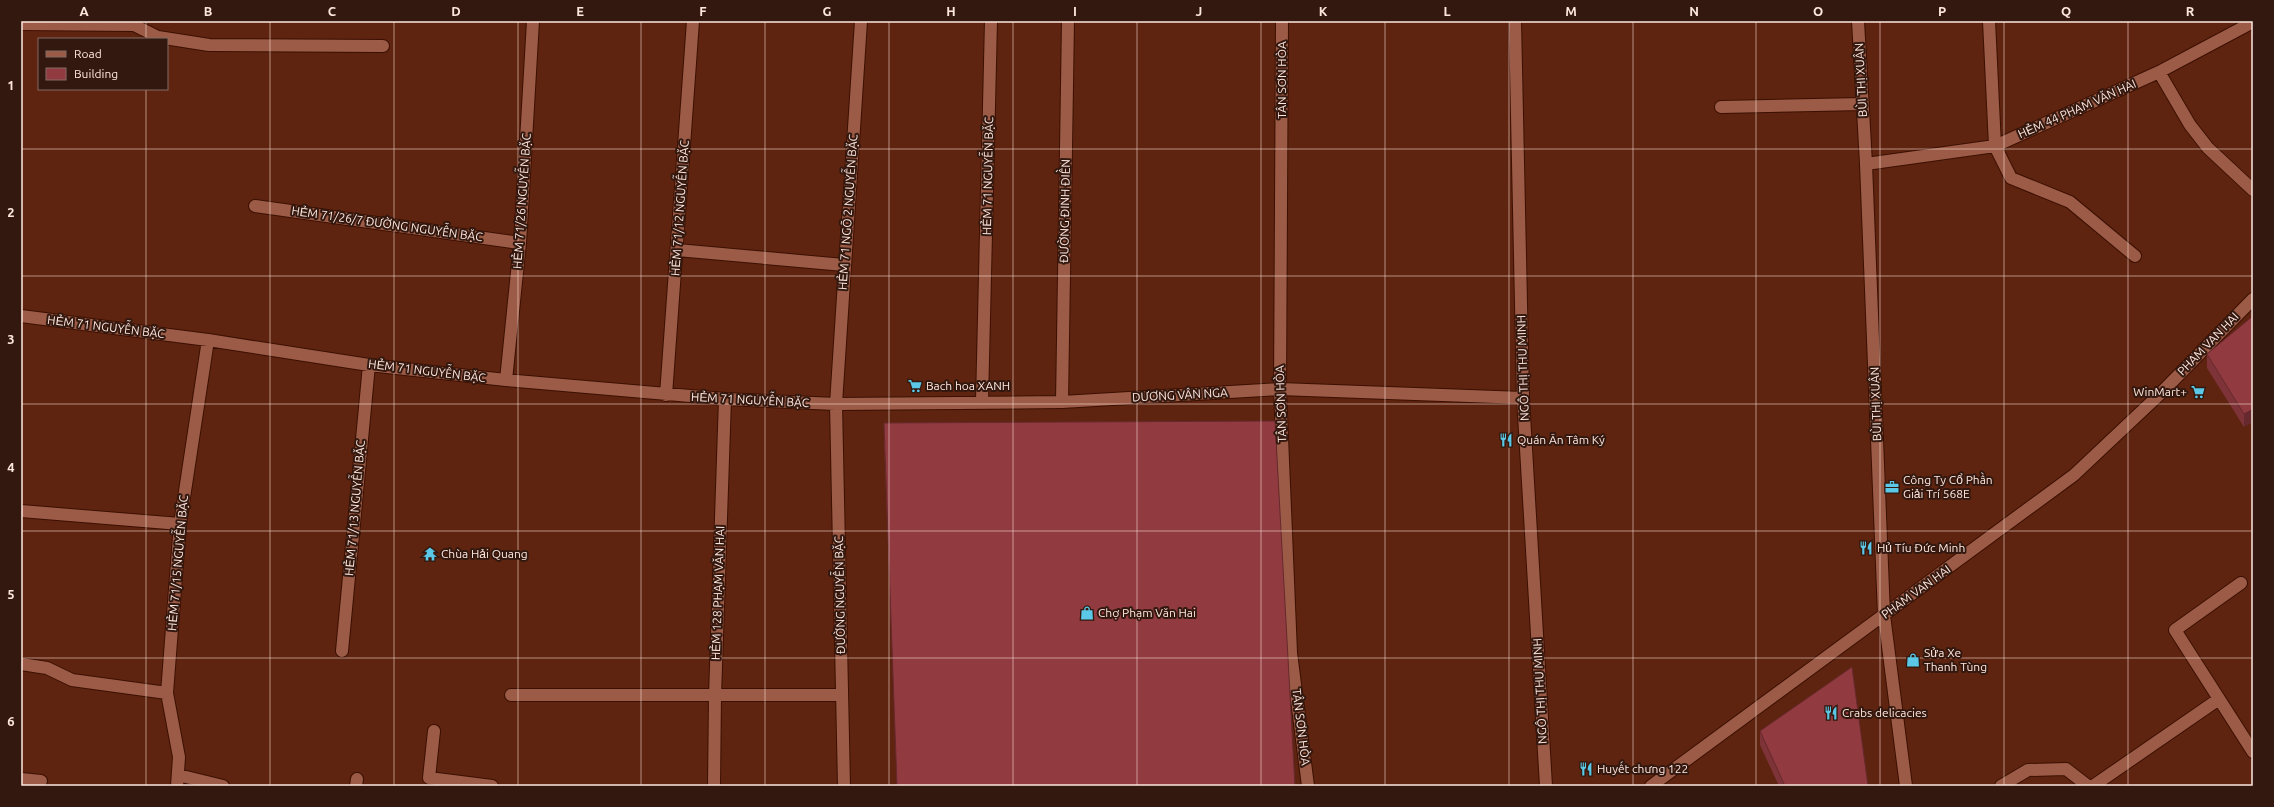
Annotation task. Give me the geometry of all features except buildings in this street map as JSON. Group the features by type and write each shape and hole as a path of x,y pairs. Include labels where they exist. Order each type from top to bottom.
{"street":[{"name":"HẺM 71/26 NGUYỄN BẶC","path":"506,380 520,243 533,21"},
{"name":"HẺM 71/12 NGUYỄN BẶC","path":"666,395 693,21"},
{"name":"HẺM 71 NGÕ 2 NGUYỄN BẶC","path":"836,404 861,21"},
{"name":"HẺM 71 NGUYỄN BẶC","path":"982,402 991,21"},
{"name":"ĐƯỜNG ĐINH ĐIỀN","path":"1062,402 1068,21"},
{"name":"TÂN SƠN HÒA","path":"1282,21 1280,389 1291,653 1308,786"},
{"name":"NGÔ THỊ THU MINH","path":"1515,21 1523,398 1546,786"},
{"name":"BÙI THỊ XUÂN","path":"1858,21 1866,164 1884,614 1906,786"},
{"path":"1989,21 1995,146 2011,178 2070,202 2135,256"},
{"name":"HẺM 44 PHẠM VĂN HAI","path":"1866,164 1995,146 2159,72 2253,22"},
{"path":"21,24 134,25 158,37 164,38"},
{"path":"168,39 209,45 382,46"},
{"path":"2159,72 2190,125 2208,148 2253,190"},
{"path":"1721,107 1862,104"},
{"name":"HẺM 71/26/7 ĐƯỜNG NGUYỄN BẶC","path":"255,206 520,243"},
{"path":"677,250 844,265"},
{"name":"PHAM VAN HAI","path":"1651,786 2074,475 2160,394 2253,299"},
{"name":"HẺM 71 NGUYỄN BẶC","path":"21,316 208,340 369,365 506,380 666,395 836,404"},
{"name":"HẺM 71/15 NGUYỄN BẶC","path":"177,780 179,757 167,693 180,524 208,340"},
{"name":"HẺM 71/13 NGUYỄN BẶC","path":"342,651 369,365"},
{"name":"DƯƠNG VÂN NGA","path":"836,404 1062,402 1280,389 1523,398"},
{"name":"HẺM 128 PHẠM VĂN HAI","path":"714,786 714,696 725,399"},
{"name":"ĐƯỜNG NGUYỄN BẶC","path":"836,404 844,786"},
{"path":"21,511 180,524"},
{"path":"2240,583 2176,630 2253,752"},
{"path":"21,664 47,668 72,680 167,693"},
{"path":"511,695 842,695"},
{"path":"2093,786 2219,698"},
{"path":"434,731 429,778 492,786"},
{"path":"2001,786 2028,770 2058,769 2066,769 2088,786"},
{"path":"21,779 41,781"},
{"path":"177,780 222,786"}],"place":[{"name":"Bach hoa XANH","path":"915,386"},
{"name":"WinMart+","path":"2198,392"},
{"name":"Quán Ăn Tâm Ký","path":"1506,440"},
{"name":"Công Ty Cổ Phần Giải Trí 568E","path":"1892,487"},
{"name":"Hủ Tíu Đức Minh","path":"1866,548"},
{"name":"Chùa Hải Quang","path":"430,554"},
{"name":"Chợ Phạm Văn Hai","path":"1087,613"},
{"name":"Sửa Xe Thanh Tùng","path":"1913,660"},
{"name":"Crabs delicacies","path":"1831,713"},
{"name":"Huyết chưng 122","path":"1586,769"}]}
